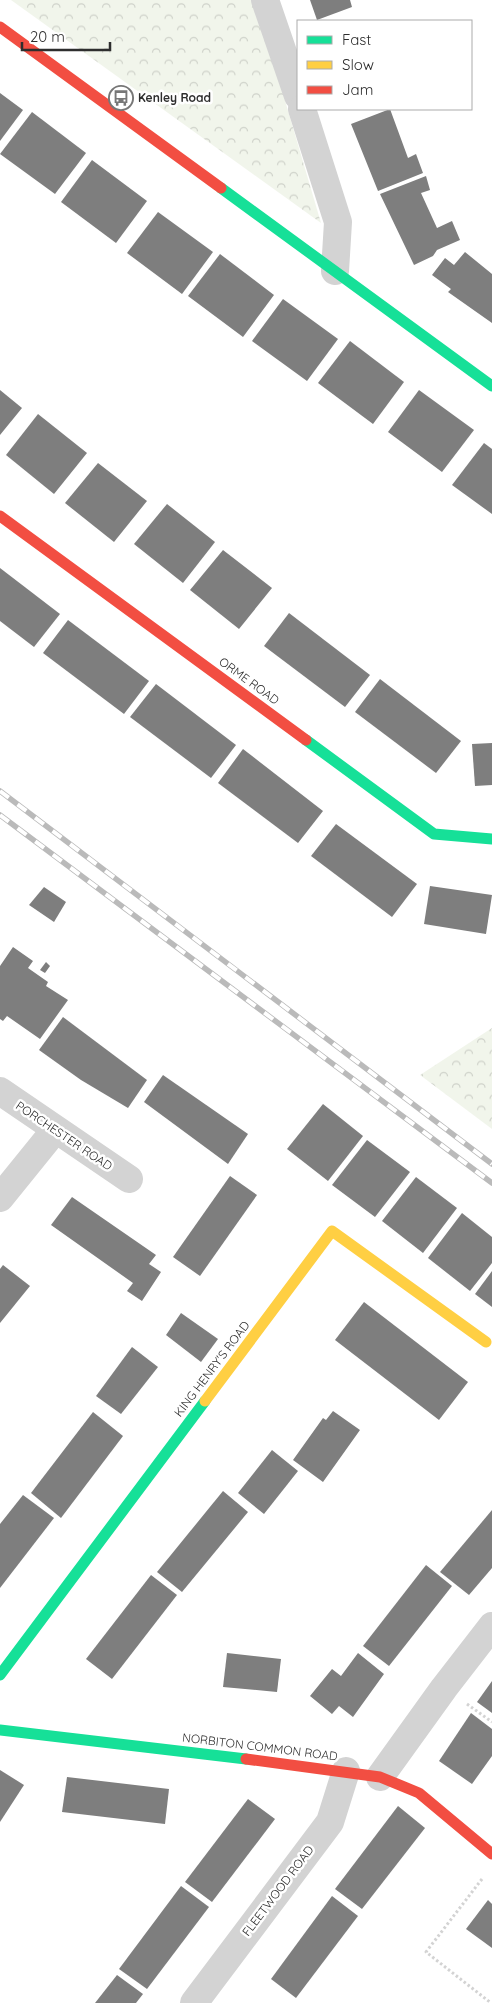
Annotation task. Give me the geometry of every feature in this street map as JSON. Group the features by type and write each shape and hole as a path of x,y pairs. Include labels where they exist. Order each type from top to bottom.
{"street":[{"path":"266,0 297,93"},
{"path":"0,27 492,386"},
{"path":"302,110 338,222 335,271"},
{"name":"ORME ROAD","path":"0,516 434,834 492,839"},
{"name":"PORCHESTER ROAD","path":"0,1091 54,1130 129,1179"},
{"path":"0,1198 54,1130"},
{"name":"KING HENRY'S ROAD","path":"0,1675 332,1231 486,1342"},
{"path":"380,1777 444,1688 492,1626"},
{"name":"NORBITON COMMON ROAD","path":"0,1730 346,1771 380,1777 419,1793 492,1854"},
{"name":"FLEETWOOD ROAD","path":"204,1999 330,1822 346,1771"}],"path":[{"path":"486,1875 426,1952 491,2003"}],"green space":[{"path":"11,0 252,0 264,29 321,223"},
{"path":"492,1028 492,1129 420,1075"}],"building":[{"path":"310,0 350,0 352,7 317,20"},
{"path":"0,93 23,110 0,141"},
{"path":"390,110 408,158 416,154 423,173 378,191 351,124"},
{"path":"32,112 86,153 55,194 0,154"},
{"path":"92,160 147,201 116,243 61,202"},
{"path":"426,176 430,190 421,193 437,228 452,221 460,240 437,250 433,256 414,265 380,194"},
{"path":"158,212 213,252 182,294 127,253"},
{"path":"465,252 492,274 492,323 448,292 451,289 432,275 445,258 454,265"},
{"path":"220,254 274,295 243,337 188,296"},
{"path":"283,299 338,339 307,381 252,341"},
{"path":"350,341 404,382 373,424 318,383"},
{"path":"0,390 22,408 0,435"},
{"path":"419,390 474,430 442,472 388,432"},
{"path":"38,414 87,453 54,494 6,455"},
{"path":"484,443 492,449 492,514 452,485"},
{"path":"98,463 147,501 114,542 65,503"},
{"path":"167,504 215,542 183,583 134,544"},
{"path":"223,550 272,588 239,629 190,590"},
{"path":"0,568 60,614 34,647 0,621"},
{"path":"289,613 370,675 345,707 264,646"},
{"path":"68,620 149,681 124,714 43,653"},
{"path":"380,679 461,741 436,773 355,712"},
{"path":"156,684 236,745 211,778 130,717"},
{"path":"492,743 492,785 475,786 472,744"},
{"path":"243,749 323,811 298,843 218,783"},
{"path":"336,824 417,884 392,917 311,856"},
{"path":"430,886 492,895 486,934 424,924"},
{"path":"44,887 66,902 54,922 29,905"},
{"path":"13,947 33,961 28,968 48,982 46,986 68,1000 40,1039 7,1016 3,1021 0,1019 0,966"},
{"path":"46,962 50,966 45,973 40,970"},
{"path":"63,1017 147,1080 128,1108 81,1080 39,1050"},
{"path":"163,1075 248,1134 228,1164 144,1102"},
{"path":"323,1104 363,1136 328,1181 287,1149"},
{"path":"367,1140 410,1172 375,1217 332,1185"},
{"path":"230,1176 257,1195 200,1276 173,1257"},
{"path":"416,1177 457,1208 423,1253 382,1221"},
{"path":"72,1197 156,1255 149,1264 161,1272 142,1301 127,1291 133,1283 51,1225"},
{"path":"462,1213 492,1237 492,1263 470,1291 428,1258"},
{"path":"3,1265 30,1286 0,1323 0,1269"},
{"path":"492,1271 492,1307 475,1294"},
{"path":"364,1302 468,1382 439,1420 335,1340"},
{"path":"181,1313 218,1339 201,1362 166,1335"},
{"path":"132,1347 158,1367 121,1414 96,1396"},
{"path":"333,1411 360,1430 323,1482 293,1460 323,1418 326,1420"},
{"path":"93,1412 123,1436 61,1518 31,1493"},
{"path":"272,1450 298,1471 264,1514 238,1493"},
{"path":"223,1491 248,1512 182,1592 157,1572"},
{"path":"23,1495 54,1518 0,1588 0,1524"},
{"path":"492,1510 492,1568 469,1595 440,1572"},
{"path":"426,1565 452,1586 389,1666 363,1646"},
{"path":"151,1575 177,1595 112,1679 86,1659"},
{"path":"227,1653 281,1659 277,1692 223,1687"},
{"path":"358,1653 384,1674 353,1717 339,1706 332,1714 310,1696 332,1669 341,1676"},
{"path":"492,1681 492,1713 477,1702"},
{"path":"471,1713 492,1729 492,1756 472,1784 439,1761"},
{"path":"0,1770 24,1785 0,1822"},
{"path":"67,1777 169,1789 165,1824 62,1812"},
{"path":"248,1799 275,1819 212,1902 185,1882"},
{"path":"398,1806 425,1828 362,1909 335,1889"},
{"path":"181,1886 209,1907 147,1989 119,1969"},
{"path":"332,1896 358,1916 296,1998 271,1979"},
{"path":"488,1900 492,1904 492,1948 466,1929"},
{"path":"117,1975 143,1994 136,2003 95,2003"}],"railway":[{"path":"0,791 492,1164"},
{"path":"0,815 492,1183"}],"traffic: fast":[{"path":"221,188 492,386"},
{"path":"306,740 434,834 492,839"},
{"path":"0,1675 205,1401"},
{"path":"0,1730 246,1759"}],"traffic: slow":[{"path":"205,1401 332,1231 486,1342"}],"traffic: jam":[{"path":"0,27 221,188"},
{"path":"0,516 306,740"},
{"path":"246,1759 380,1777 419,1793 492,1854"}],"place":[{"name":"Kenley Road","path":"121,98"}]}
